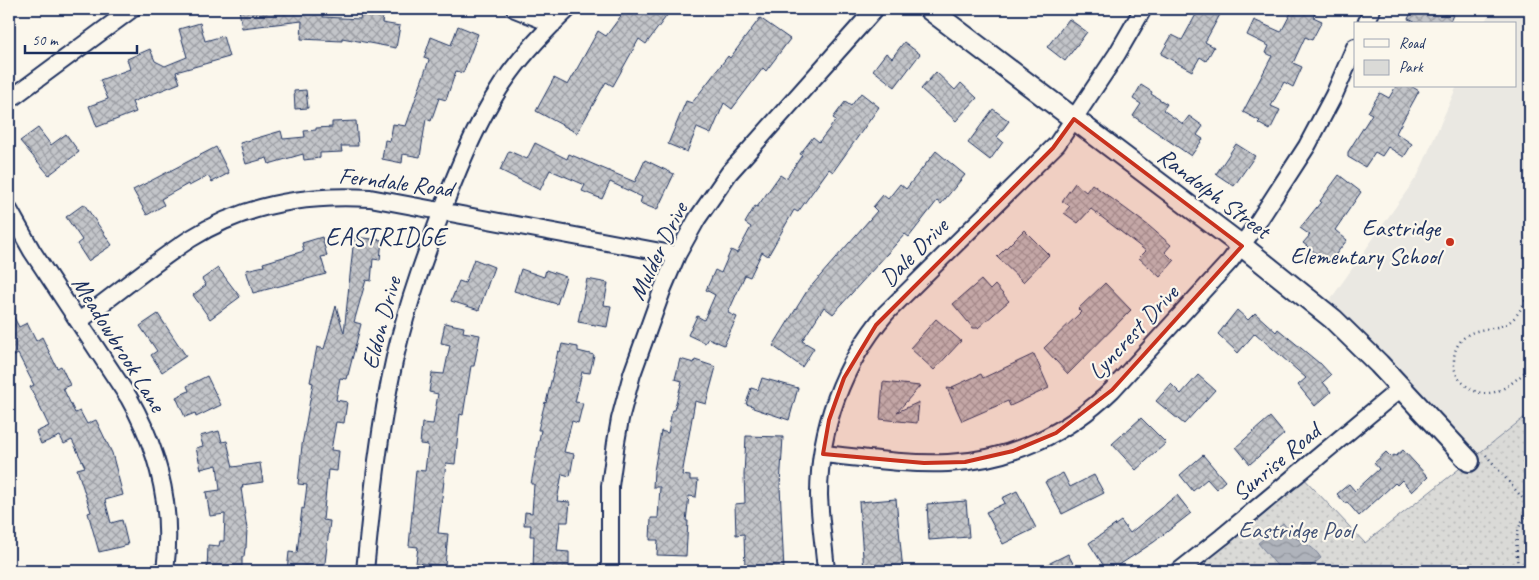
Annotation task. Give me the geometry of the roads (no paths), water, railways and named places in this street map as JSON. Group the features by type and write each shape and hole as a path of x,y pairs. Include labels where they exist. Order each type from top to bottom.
{"street":[{"path":"9,100 132,9"},
{"path":"515,9 553,24"},
{"name":"Eldon Drive","path":"365,571 379,447 391,380 411,298 442,211 464,154 486,111 510,74 536,41 568,9"},
{"name":"Mulder Drive","path":"610,571 610,492 617,434 632,374 677,255 697,219 729,173 874,9"},
{"name":"Randolph Street","path":"930,9 1242,246 1333,318 1401,388 1475,456"},
{"name":"Dale Drive","path":"826,571 819,497 823,454 829,420 844,378 858,351 876,325 927,271 1053,148 1117,54 1142,9"},
{"path":"1367,22 1372,9"},
{"name":"Lyncrest Drive","path":"823,454 924,463 948,463 996,456 1043,439 1079,418 1112,390 1242,246 1307,146 1334,96 1354,49"},
{"name":"Ferndale Road","path":"79,321 191,238 220,223 250,211 277,203 309,198 342,196 370,198 677,255"},
{"name":"Meadowbrook Lane","path":"9,210 32,251 129,398 142,422 154,453 165,501 167,531 165,571"},
{"name":"Sunrise Road","path":"1180,571 1401,388"}],"water":[{"path":"1283,523 1294,537 1312,548 1321,558 1305,571 1278,571 1279,568 1258,543"}],"place":[{"name":"Eastridge Elementary School","path":"1450,242"}],"district":[{"name":"EASTRIDGE","path":"386,236"}],"park label":[{"name":"Eastridge Pool","path":"1296,530"}]}
